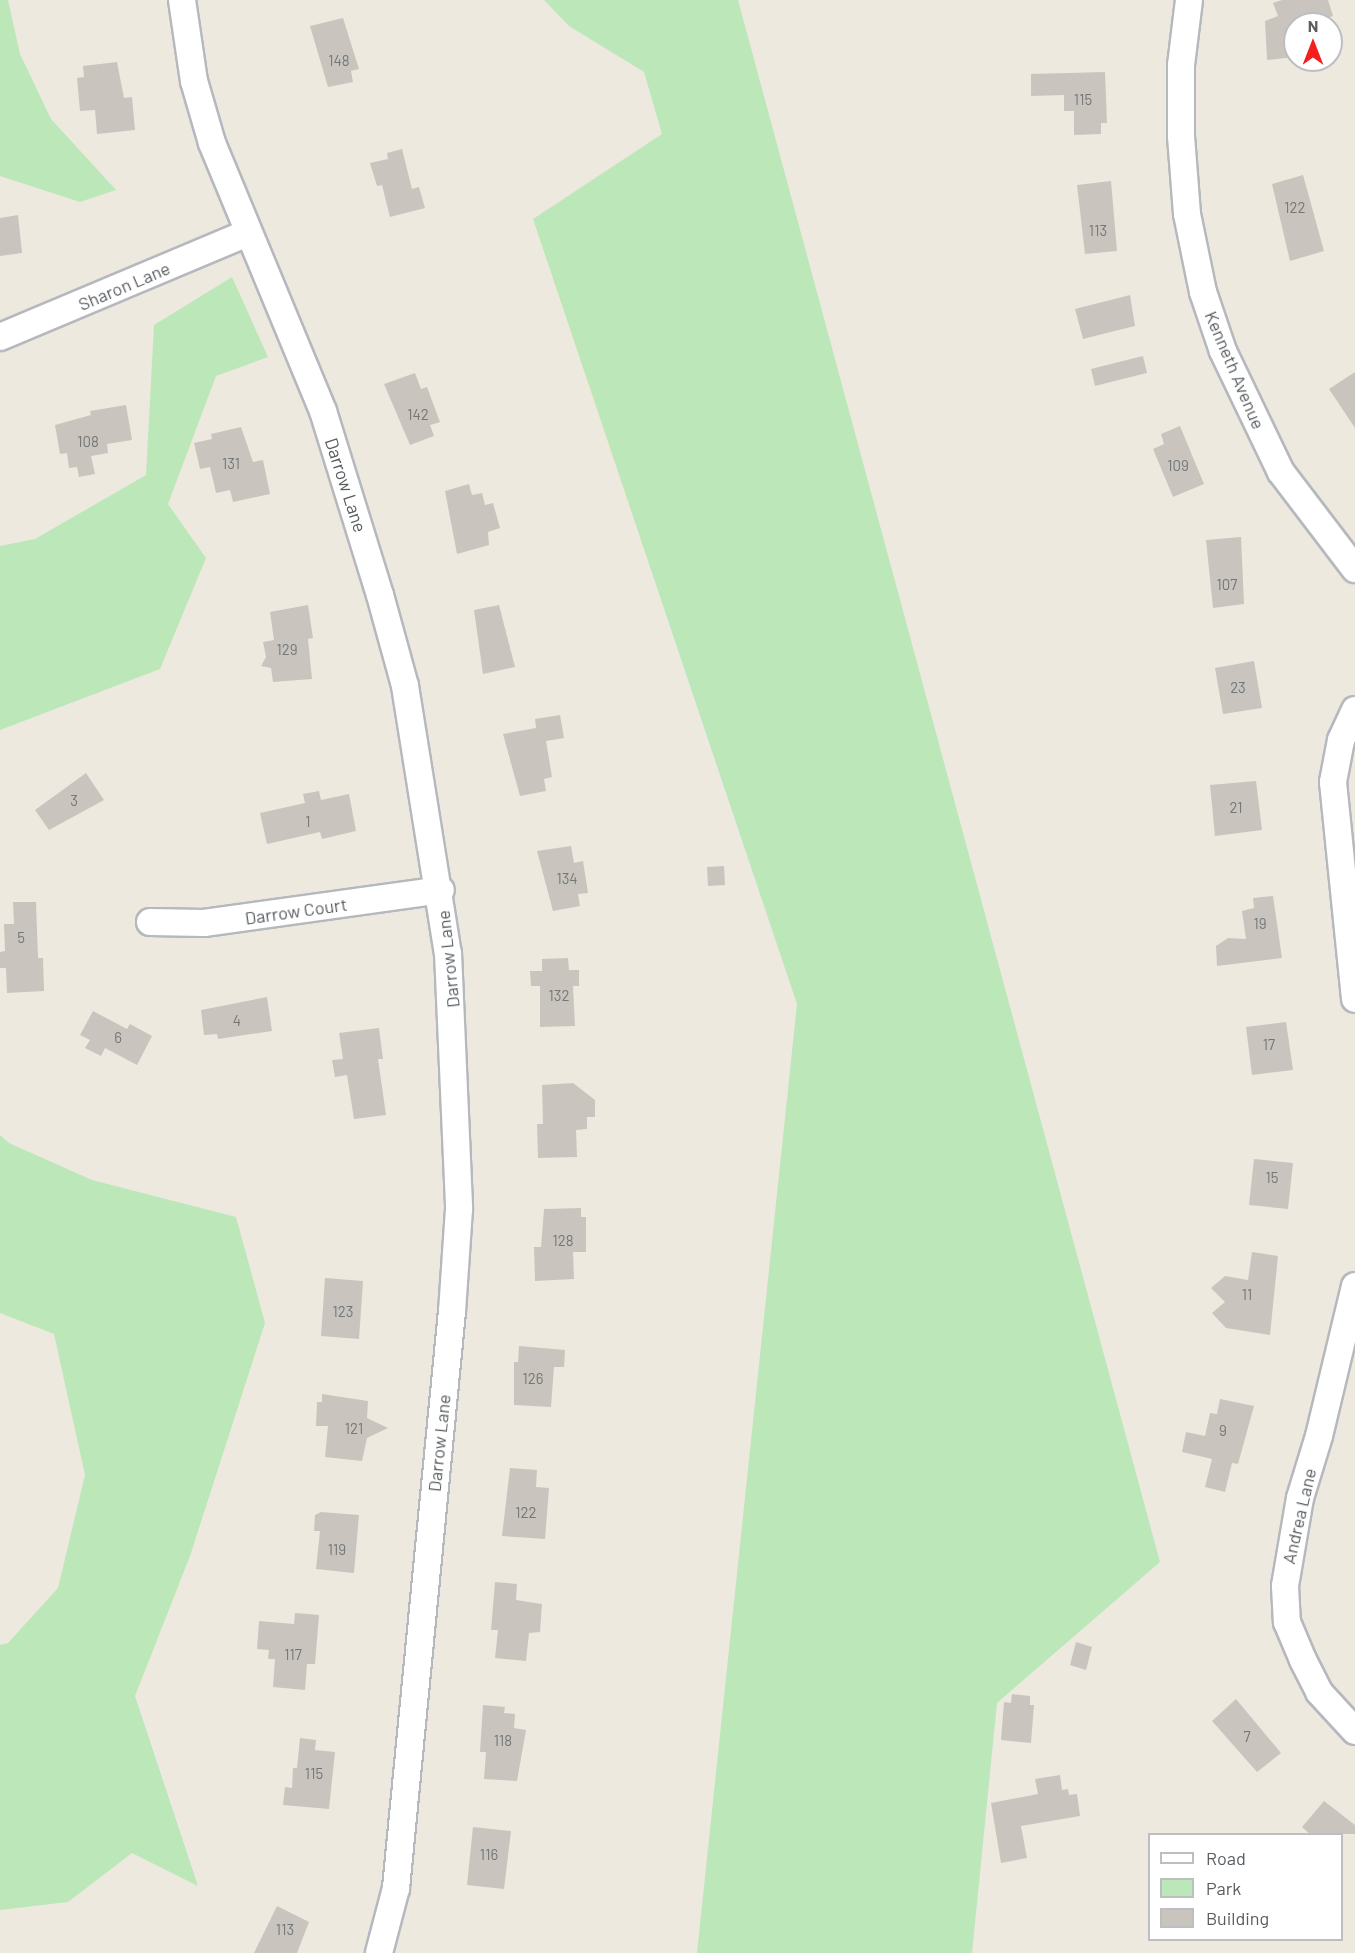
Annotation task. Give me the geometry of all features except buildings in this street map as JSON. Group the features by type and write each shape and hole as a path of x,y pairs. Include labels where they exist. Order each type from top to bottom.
{"street":[{"name":"Darrow Lane","path":"182,0 194,81 212,143 248,233 286,315 322,411 380,595 405,686 441,890 454,1031 459,1209 452,1311 396,1888 379,1953"},
{"name":"Kenneth Avenue","path":"1189,0 1181,65 1181,136 1187,214 1203,292 1223,351 1281,472 1355,569"},
{"name":"Sharon Lane","path":"0,337 248,233"},
{"path":"1355,710 1341,740 1333,782 1355,999"},
{"name":"Darrow Court","path":"150,922 204,923 441,890"},
{"name":"Andrea Lane","path":"1355,1286 1319,1436 1300,1498 1285,1586 1287,1622 1303,1660 1319,1692 1355,1731"}],"green space":[{"path":"0,0 8,0 20,54 51,119 116,190 80,202 0,176"},
{"path":"544,0 738,0 1160,1562 997,1703 972,1953 697,1953 797,1004 533,219 662,134 644,72 569,26"},
{"path":"232,277 268,357 216,376 168,504 206,558 160,669 0,730 0,546 35,539 146,475 154,325"},
{"path":"0,1135 9,1143 92,1180 236,1217 265,1323 190,1556 135,1696 198,1886 132,1853 68,1902 0,1910 0,1645 8,1643 58,1588 85,1475 54,1334 0,1313"}]}
